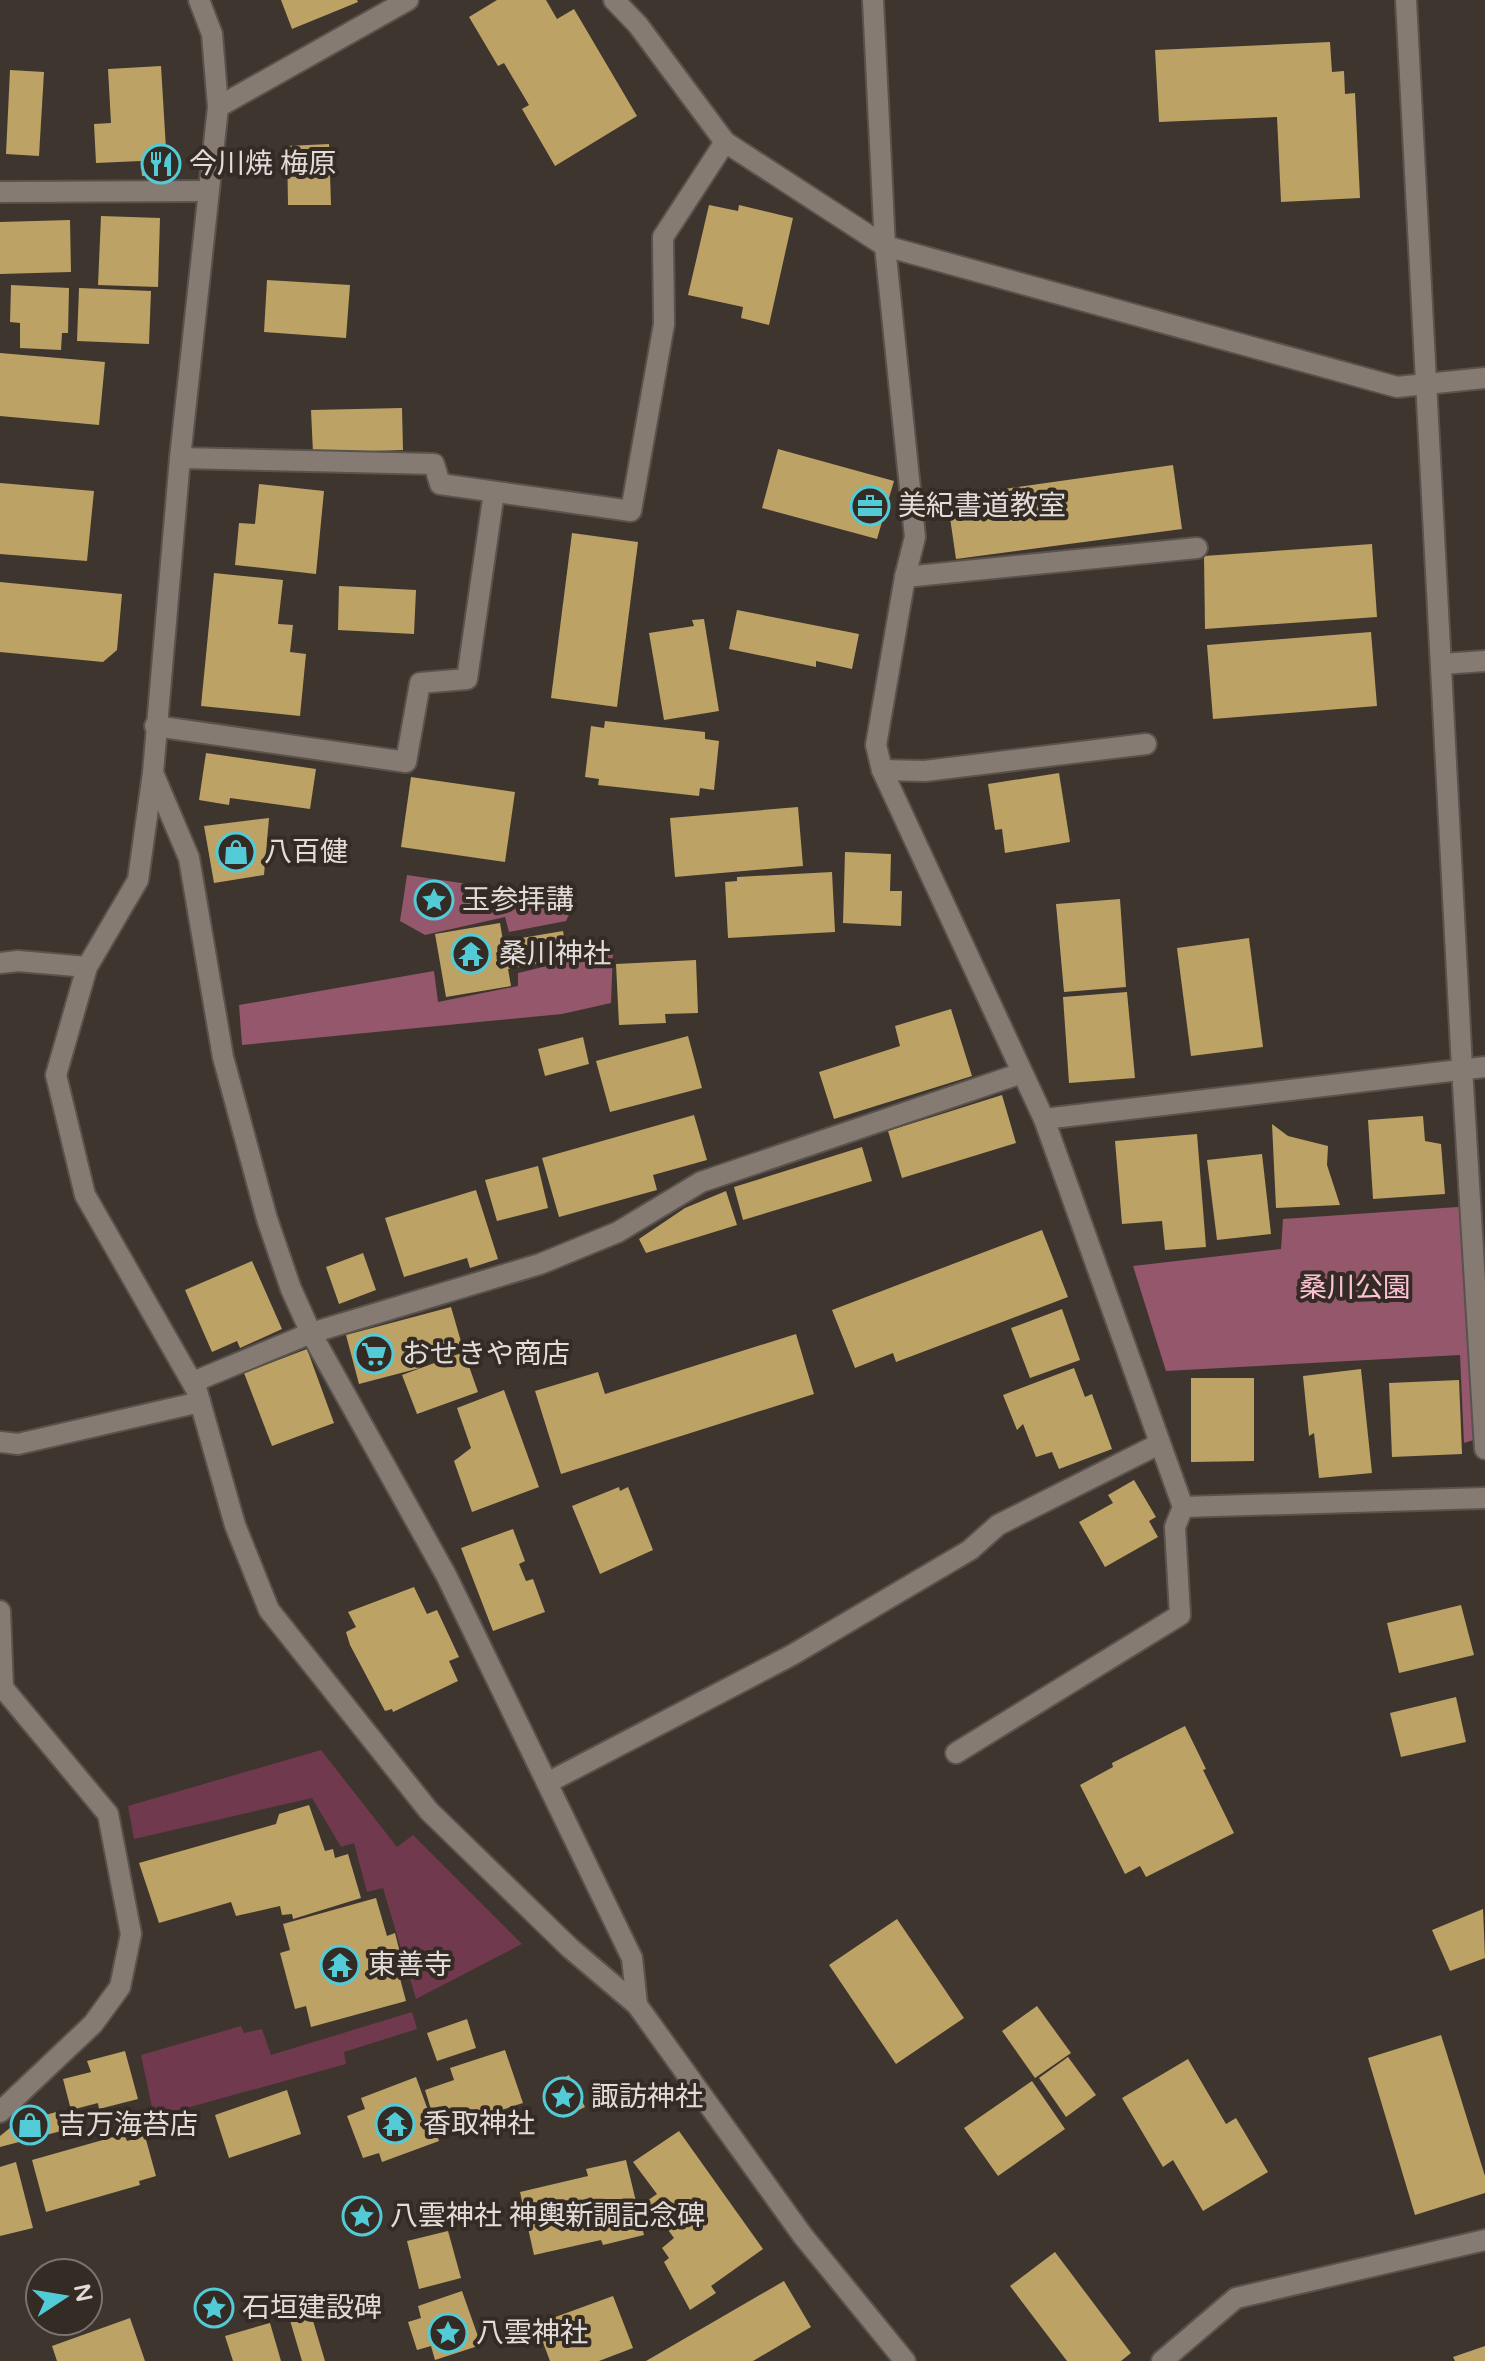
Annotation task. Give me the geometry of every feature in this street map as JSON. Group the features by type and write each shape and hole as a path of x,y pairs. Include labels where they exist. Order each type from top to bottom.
{"street":[{"path":"199,0 212,34 218,107 180,458 153,773 138,880 87,967 56,1075 85,1195 193,1382 235,1525 269,1610 429,1811 570,1948 637,2005 803,2236 905,2361"},
{"path":"218,107 408,0"},
{"path":"614,0 638,25 725,142 885,246 1397,387 1485,378"},
{"path":"873,0 885,246 915,537 905,577 876,745 882,770 1044,1119 1183,1507 1175,1527 1180,1615 956,1753"},
{"path":"1406,0 1485,1449"},
{"path":"180,458 434,464 440,484 631,511 664,324 663,237 725,142"},
{"path":"0,192 208,191"},
{"path":"155,726 406,762 420,683 467,679 494,492"},
{"path":"905,577 1197,548"},
{"path":"1442,664 1485,661"},
{"path":"882,770 925,771 1146,744"},
{"path":"153,773 189,858 223,1057 267,1219 291,1289 311,1333 446,1575 632,1958 637,2005"},
{"path":"0,963 18,961 87,967"},
{"path":"1044,1119 1485,1067"},
{"path":"193,1382 311,1333 540,1264 618,1232 701,1182 1022,1073"},
{"path":"0,1449 0,1442 18,1444 200,1402"},
{"path":"547,1783 792,1655 970,1550 998,1525 1159,1444"},
{"path":"1183,1507 1485,1498"},
{"path":"0,1611 2,1688 108,1814 131,1934 120,1987 93,2024 0,2112"},
{"path":"1162,2361 1236,2298 1485,2240"}],"shaded area":[{"path":"321,1750 397,1847 413,1835 522,1944 416,1999 383,1888 367,1892 354,1843 341,1847 312,1798 134,1839 128,1806"},
{"path":"412,2012 417,2029 344,2052 346,2064 154,2117 141,2055 241,2026 244,2033 262,2029 271,2055"}],"green space":[{"path":"407,875 576,900 566,921 509,932 505,917 425,935 400,921"},
{"path":"613,950 611,1003 562,1014 242,1045 239,1005 434,971 438,1002 518,986 518,973"},
{"name":"桑川公園","path":"1472,1206 1483,1437 1464,1443 1460,1355 1166,1371 1133,1266 1281,1249 1283,1219"}],"building":[{"path":"281,0 357,0 358,2 292,29"},
{"path":"497,0 546,0 557,19 574,9 637,116 555,166 522,109 529,105 504,63 498,66 469,17"},
{"path":"1330,42 1332,72 1344,71 1345,94 1355,93 1360,198 1281,202 1277,117 1159,122 1155,50"},
{"path":"161,66 166,149 172,149 173,174 142,176 141,161 96,163 94,124 111,123 108,69"},
{"path":"10,70 44,72 39,156 6,154"},
{"path":"329,144 331,205 288,205 287,146"},
{"path":"709,205 738,211 739,205 793,218 769,325 741,318 743,307 688,295"},
{"path":"101,216 160,218 158,287 98,285"},
{"path":"70,220 71,272 0,274 0,222"},
{"path":"267,280 350,285 346,338 264,332"},
{"path":"11,285 69,288 68,333 62,333 61,350 20,348 20,323 10,322"},
{"path":"79,288 151,291 149,344 77,341"},
{"path":"0,353 105,362 99,425 0,416"},
{"path":"402,408 403,450 313,453 311,410"},
{"path":"778,449 894,481 877,539 762,508"},
{"path":"1173,465 1182,529 956,559 947,497"},
{"path":"0,483 94,491 87,561 0,554"},
{"path":"259,484 324,491 316,574 235,565 239,523 255,524"},
{"path":"572,533 638,542 617,707 551,698"},
{"path":"1372,544 1377,617 1205,629 1204,556"},
{"path":"214,573 283,580 278,624 293,625 290,652 306,654 300,716 201,706"},
{"path":"0,582 122,594 117,650 103,662 0,652"},
{"path":"339,586 416,590 414,634 338,630"},
{"path":"737,610 859,634 852,669 816,661 816,667 729,649"},
{"path":"704,619 719,711 664,720 649,633 694,626 692,620"},
{"path":"1371,632 1377,706 1213,719 1207,645"},
{"path":"605,721 705,732 705,739 719,741 714,790 700,788 699,796 598,785 599,779 585,777 591,726 604,728"},
{"path":"206,753 316,769 310,809 230,798 229,805 199,800"},
{"path":"1059,773 1070,842 1005,853 1002,829 995,830 988,784"},
{"path":"411,777 515,792 505,862 401,847"},
{"path":"798,807 803,866 675,877 670,818"},
{"path":"269,818 264,875 214,883 204,826"},
{"path":"845,852 891,854 890,891 902,891 901,926 843,923"},
{"path":"832,872 835,932 728,938 725,882 737,881 737,877"},
{"path":"1120,899 1126,987 1064,992 1056,904"},
{"path":"500,923 503,941 563,931 568,958 508,969 511,986 446,997 435,934"},
{"path":"1249,938 1263,1047 1191,1056 1177,948"},
{"path":"696,960 698,1013 665,1014 666,1023 619,1025 616,964"},
{"path":"1127,992 1135,1078 1069,1083 1063,997"},
{"path":"951,1009 972,1076 834,1119 819,1072 900,1046 895,1026"},
{"path":"688,1036 702,1088 610,1112 596,1061"},
{"path":"583,1037 589,1064 545,1076 538,1049"},
{"path":"1002,1095 1016,1143 902,1178 888,1131"},
{"path":"694,1115 707,1160 653,1175 657,1190 559,1217 542,1158"},
{"path":"1423,1116 1425,1141 1441,1144 1445,1194 1373,1199 1368,1120"},
{"path":"1272,1124 1288,1136 1328,1146 1327,1165 1340,1205 1276,1208"},
{"path":"1197,1134 1206,1247 1165,1250 1162,1221 1122,1224 1115,1141"},
{"path":"862,1147 872,1181 743,1220 734,1187"},
{"path":"1262,1154 1271,1234 1217,1240 1207,1160"},
{"path":"538,1166 548,1208 497,1221 485,1180"},
{"path":"476,1190 498,1259 470,1268 467,1258 404,1277 385,1218"},
{"path":"726,1191 737,1225 646,1253 639,1239 685,1208"},
{"path":"1042,1230 1068,1297 896,1362 893,1353 855,1368 832,1310"},
{"path":"363,1253 376,1290 339,1304 326,1267"},
{"path":"252,1261 282,1329 240,1348 237,1341 212,1352 185,1290"},
{"path":"451,1307 462,1345 417,1358 420,1368 359,1384 346,1335"},
{"path":"1062,1309 1080,1360 1030,1378 1011,1328"},
{"path":"796,1334 814,1394 561,1474 535,1391 598,1372 605,1394"},
{"path":"307,1349 334,1423 272,1446 244,1373"},
{"path":"464,1352 478,1392 417,1414 402,1375"},
{"path":"1074,1368 1085,1397 1092,1394 1112,1449 1059,1469 1052,1452 1036,1457 1023,1424 1017,1430 1003,1395"},
{"path":"1361,1369 1372,1473 1319,1478 1314,1433 1309,1436 1303,1376"},
{"path":"1191,1378 1254,1378 1254,1461 1191,1462"},
{"path":"1459,1380 1462,1454 1392,1457 1389,1383"},
{"path":"504,1390 539,1487 472,1512 454,1461 471,1448 457,1408"},
{"path":"1134,1480 1156,1517 1149,1521 1158,1537 1105,1567 1079,1522 1113,1503 1108,1495"},
{"path":"619,1487 620,1491 628,1487 653,1550 600,1574 572,1506"},
{"path":"513,1529 525,1561 519,1564 526,1581 533,1579 545,1612 493,1631 461,1548"},
{"path":"414,1587 427,1614 437,1610 459,1657 449,1661 458,1681 393,1712 392,1709 385,1711 350,1645 346,1632 356,1627 348,1612"},
{"path":"1461,1605 1474,1655 1399,1673 1387,1623"},
{"path":"1456,1697 1466,1742 1401,1757 1390,1713"},
{"path":"1185,1726 1234,1833 1146,1877 1140,1866 1125,1874 1080,1785 1113,1767 1112,1763"},
{"path":"309,1805 325,1851 333,1849 335,1858 348,1854 361,1898 293,1919 292,1914 282,1915 280,1906 236,1916 231,1902 159,1923 139,1863 276,1824 279,1814"},
{"path":"376,1898 387,1936 395,1933 404,1969 398,1971 406,2001 311,2027 306,2006 295,2009 280,1953 290,1950 283,1924"},
{"path":"1483,1909 1485,1958 1450,1971 1432,1930"},
{"path":"897,1919 964,2018 896,2064 829,1965"},
{"path":"1037,2006 1071,2053 1035,2078 1002,2031"},
{"path":"467,2019 476,2048 437,2061 427,2033"},
{"path":"1441,2035 1485,2176 1485,2193 1415,2215 1368,2058"},
{"path":"505,2050 523,2103 467,2121 464,2109 434,2119 425,2090 454,2080 450,2068"},
{"path":"125,2051 138,2099 99,2109 98,2103 71,2110 63,2079 91,2072 87,2061"},
{"path":"1068,2057 1096,2095 1066,2117 1039,2078"},
{"path":"1188,2059 1226,2124 1236,2118 1268,2172 1203,2211 1173,2160 1163,2167 1122,2098"},
{"path":"569,2075 585,2107 563,2118 547,2086"},
{"path":"416,2077 439,2141 382,2162 379,2153 363,2158 347,2116 365,2109 361,2098"},
{"path":"1032,2081 1065,2129 998,2176 964,2128"},
{"path":"287,2090 301,2134 229,2158 215,2115"},
{"path":"60,2111 65,2130 0,2147 0,2136 16,2123"},
{"path":"679,2131 763,2249 711,2286 716,2293 690,2310 664,2262 669,2258 662,2248 674,2238 647,2201 657,2194 633,2162"},
{"path":"124,2134 127,2141 145,2136 156,2176 139,2181 140,2185 46,2212 32,2160"},
{"path":"626,2160 644,2235 603,2245 601,2240 534,2255 520,2192 588,2176 586,2169"},
{"path":"16,2162 33,2228 0,2236 0,2167"},
{"path":"448,2231 461,2278 419,2289 407,2241"},
{"path":"1055,2252 1131,2353 1121,2361 1067,2361 1010,2286"},
{"path":"784,2281 811,2327 753,2361 646,2361"},
{"path":"462,2291 481,2345 435,2360 431,2346 417,2350 408,2322 421,2318 418,2306"},
{"path":"305,2294 325,2361 302,2361 284,2300"},
{"path":"613,2296 633,2348 599,2361 550,2361 536,2324"},
{"path":"130,2318 145,2361 57,2361 52,2346 77,2337 104,2337 104,2327"},
{"path":"270,2323 281,2361 233,2361 225,2336"},
{"path":"1485,2346 1485,2361 1455,2361 1453,2357"}],"place":[{"name":"今川焼 梅原","path":"161,164"},
{"name":"美紀書道教室","path":"870,506"},
{"name":"八百健","path":"236,852"},
{"name":"玉参拝講","path":"434,900"},
{"name":"桑川神社","path":"471,954"},
{"name":"おせきや商店","path":"374,1354"},
{"name":"東善寺","path":"340,1965"},
{"name":"諏訪神社","path":"563,2097"},
{"name":"香取神社","path":"395,2124"},
{"name":"吉万海苔店","path":"30,2125"},
{"name":"八雲神社 神輿新調記念碑","path":"362,2216"},
{"name":"石垣建設碑","path":"214,2308"},
{"name":"八雲神社","path":"448,2333"}]}
